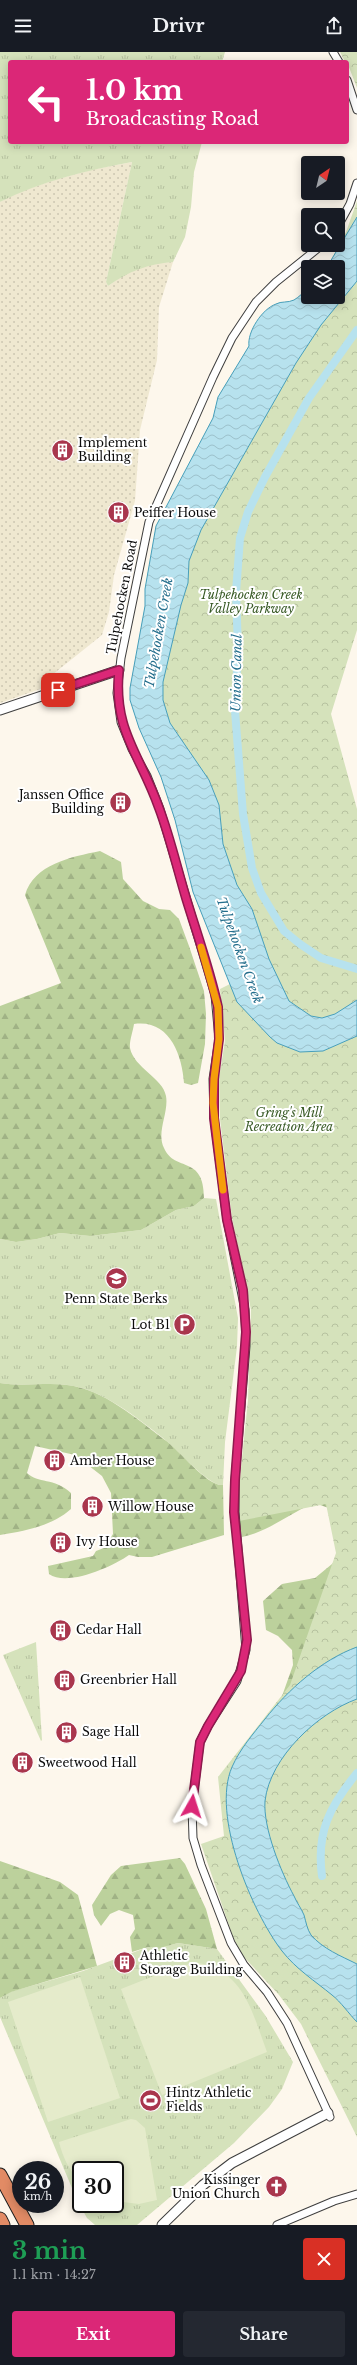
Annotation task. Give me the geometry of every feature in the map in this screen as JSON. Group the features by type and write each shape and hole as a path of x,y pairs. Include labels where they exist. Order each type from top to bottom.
{"highway":[{"path":"0,2175 27,2225"},
{"path":"0,2219 3,2225"}],"street":[{"path":"349,86 357,110"},
{"path":"345,213 350,204 357,183"},
{"name":"Tulpehocken Road","path":"313,252 264,292 239,327 224,355 149,522 119,670 116,693 121,722 132,750 147,776 160,810 216,1000 219,1039 214,1079 214,1118 227,1220 245,1310 246,1346 235,1480 234,1512 246,1650 237,1681 208,1726 200,1742 192,1806 193,1838 201,1865 231,1943 244,1965 267,1992 287,2023 329,2115"},
{"path":"0,710 119,670"},
{"path":"162,2225 203,2185 232,2163 329,2115"},
{"path":"277,2225 334,2201 357,2194"}],"shaded area":[{"path":"132,162 106,282 108,286 125,274 153,263 173,262 159,307 157,360 140,430 135,501 114,575 109,612 102,635 52,675 49,684 46,687 0,703 0,202 19,192 54,180 90,170"}],"green space":[{"path":"0,52 225,52 223,60 8,60 8,144 201,144 194,172 191,207 185,237 173,262 155,264 139,269 131,272 108,286 106,282 132,162 48,182 0,202"},
{"path":"340,52 357,52 357,88 349,67 349,60 344,60"},
{"name":"Tulpehocken Creek Valley Parkway","path":"357,201 357,630 331,714 357,809 357,2137 301,2024 279,1995 243,1956 233,1937 201,1844 224,1836 218,1777 290,1685 336,1553 326,1504 239,1521 239,1487 248,1400 251,1310 232,1218 220,1119 219,1078 225,1041 220,989 230,984 193,892 175,820 161,777 139,728 130,700 130,688 145,606 145,589 156,526 213,418 218,397 249,346 250,334 261,316 276,304 294,300 301,295 301,304 345,304 345,260 331,260 335,252 345,252 346,232"},
{"path":"100,851 121,862 123,879 143,901 159,909 170,910 179,919 204,991 206,1014 205,1044 198,1083 191,1085 184,1083 183,1072 177,1050 165,1033 156,1027 146,1024 134,1024 130,1048 137,1061 164,1090 166,1096 166,1109 161,1136 164,1148 169,1156 194,1169 199,1175 203,1184 204,1198 194,1206 176,1210 141,1230 90,1236 60,1233 37,1239 16,1242 0,1239 0,1006 61,983 25,895 36,876 45,869 66,859"},
{"path":"204,1198 216,1199 238,1318 237,1347 225,1442 223,1485 217,1484 201,1474 169,1443 130,1413 93,1392 67,1385 17,1385 0,1383 0,1239 16,1242 37,1239 60,1233 90,1236 141,1230 176,1210 194,1206"},
{"path":"0,1383 17,1385 67,1385 80,1388 94,1392 131,1414 171,1445 202,1474 217,1484 223,1485 224,1535 152,1557 138,1557 129,1555 101,1570 78,1577 57,1577 49,1574 48,1566 93,1556 96,1551 104,1548 113,1534 111,1493 102,1476 75,1455 35,1446 27,1473 36,1479 53,1483 65,1488 71,1493 71,1509 64,1515 47,1524 19,1532 0,1535"},
{"path":"357,1472 357,1647 321,1667 281,1699 293,1665 292,1650 278,1636 266,1630 263,1601 282,1584 315,1578 332,1564 347,1547 341,1530 331,1520 329,1508 314,1503 270,1527 252,1535 242,1537 239,1521 239,1487 256,1488 281,1493"},
{"path":"36,1642 42,1740 41,1741 3,1655"},
{"path":"180,1858 185,1864 206,1909 217,1949 178,1943 160,1948 148,1947 132,1952 130,1937 135,1929 133,1915 119,1910 110,1914 101,1926 94,1915 92,1905 111,1875 121,1866"},
{"path":"0,1861 60,1882 78,1895 97,1966 11,1992 0,1998"},
{"path":"178,1943 217,1949 265,2015 293,2062 282,2089 269,2107 234,2143 137,2225 95,2225 87,2218 84,2213 124,2213 124,2161 72,2161 72,2188 64,2169 64,2161 61,2161 0,2017 0,1998 10,1992 83,1971 148,1947 160,1948"},
{"path":"198,1963 214,1967 236,1984 251,2009 267,2052 162,2095 121,1989 179,1966"},
{"path":"80,1977 120,2098 48,2122 8,2002"},
{"path":"131,2119 136,2120 145,2128 157,2200 139,2204 124,2202 124,2161 72,2161 72,2172 62,2153 59,2142"}],"water":[{"path":"357,217 357,281 345,296 345,260 331,260 336,252 345,252 345,237"},
{"name":"Tulpehocken Creek","path":"301,295 301,304 338,304 321,325 296,363 201,530 189,561 188,583 181,605 163,682 163,700 170,723 209,780 219,805 223,844 237,885 252,909 269,959 289,1001 311,1016 322,1018 335,1014 357,1000 357,1036 323,1051 300,1052 277,1043 237,1002 193,892 175,820 161,777 139,728 130,700 130,688 145,606 145,589 156,526 213,418 218,397 249,346 250,334 256,322 271,307 278,303 294,300"},
{"path":"357,1647 357,1699 327,1715 312,1726 286,1753 276,1768 269,1785 265,1801 265,1812 274,1850 295,1899 304,1915 311,1935 327,1948 357,1964 357,2022 335,1998 293,1964 270,1934 247,1888 238,1862 231,1836 227,1811 227,1787 235,1760 256,1730 284,1697 318,1668"}],"waterway":[{"name":"Union Canal","path":"357,330 309,398 265,477 248,512 240,538 236,592 238,650 235,711 243,814 252,868 261,893 284,931 300,944 321,958 357,969"},
{"name":"Union Canal","path":"322,1876 321,1846 327,1820 339,1797 357,1773"}],"slow traffic":[{"path":"201,947 218,1007 219,1039 214,1079 213,1103 223,1190"}],"place":[{"name":"Implement Building","path":"63,450"},
{"name":"Peiffer House","path":"118,513"},
{"name":"Janssen Office Building","path":"120,802"},
{"name":"Penn State Berks","path":"116,1278"},
{"name":"Lot B1","path":"185,1325"},
{"name":"Amber House","path":"55,1461"},
{"name":"Willow House","path":"92,1507"},
{"name":"Ivy House","path":"61,1542"},
{"name":"Cedar Hall","path":"61,1630"},
{"name":"Greenbrier Hall","path":"64,1680"},
{"name":"Sage Hall","path":"67,1732"},
{"name":"Sweetwood Hall","path":"22,1763"},
{"name":"Athletic Storage Building","path":"125,1963"},
{"name":"Hintz Athletic Fields","path":"150,2100"},
{"name":"Kissinger Union Church","path":"276,2187"}],"route":[{"path":"58,690 119,670 116,693 121,722 132,750 147,776 160,810 218,1007 219,1039 213,1091 214,1118 227,1220 243,1290 245,1310 246,1346 235,1480 234,1512 247,1640 244,1662 237,1681 208,1726 200,1742 192,1806"}],"park label":[{"name":"Gring's Mill Recreation Area","path":"289,1120"}]}
